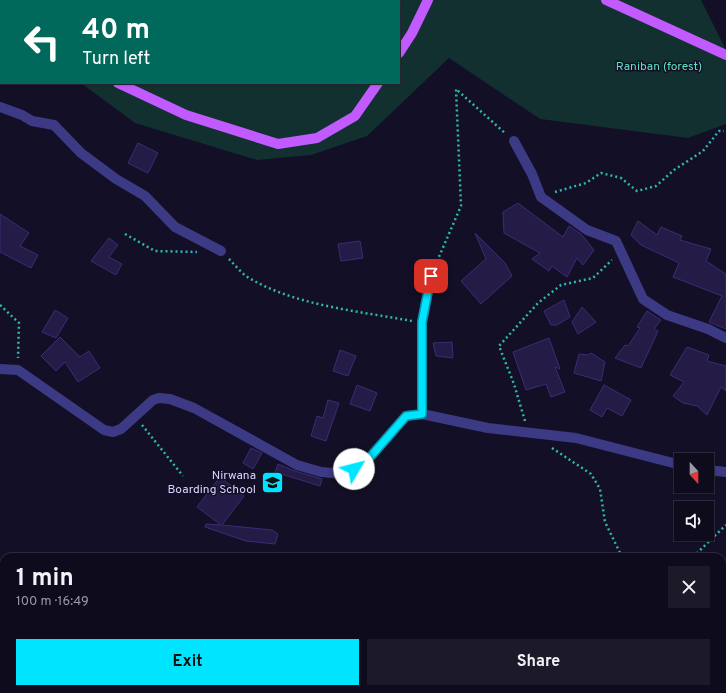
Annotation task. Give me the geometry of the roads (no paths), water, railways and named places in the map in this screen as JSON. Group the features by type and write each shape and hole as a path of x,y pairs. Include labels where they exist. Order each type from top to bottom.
{"main road":[{"path":"400,51 412,33 428,0"},
{"path":"606,0 726,55"},
{"path":"120,84 186,115 278,144 317,138 355,116 377,84"}],"street":[{"path":"0,107 22,115 32,121 54,125 81,152 116,179 145,196 175,227 221,251"},
{"path":"514,141 532,174 541,197 587,230 616,242 644,299 667,314 708,329 726,338"},
{"path":"422,414 422,322 431,276"},
{"path":"0,369 18,370 104,430 113,432 121,429 153,400 159,398 170,399 194,408 297,465 321,472 345,474 364,464 406,416 422,414 488,428 529,434 576,438 674,463"},
{"path":"714,471 726,472"}],"place":[{"name":"Nirwana Boarding School","path":"272,483"}],"park label":[{"name":"Raniban (forest)","path":"659,67"}]}
